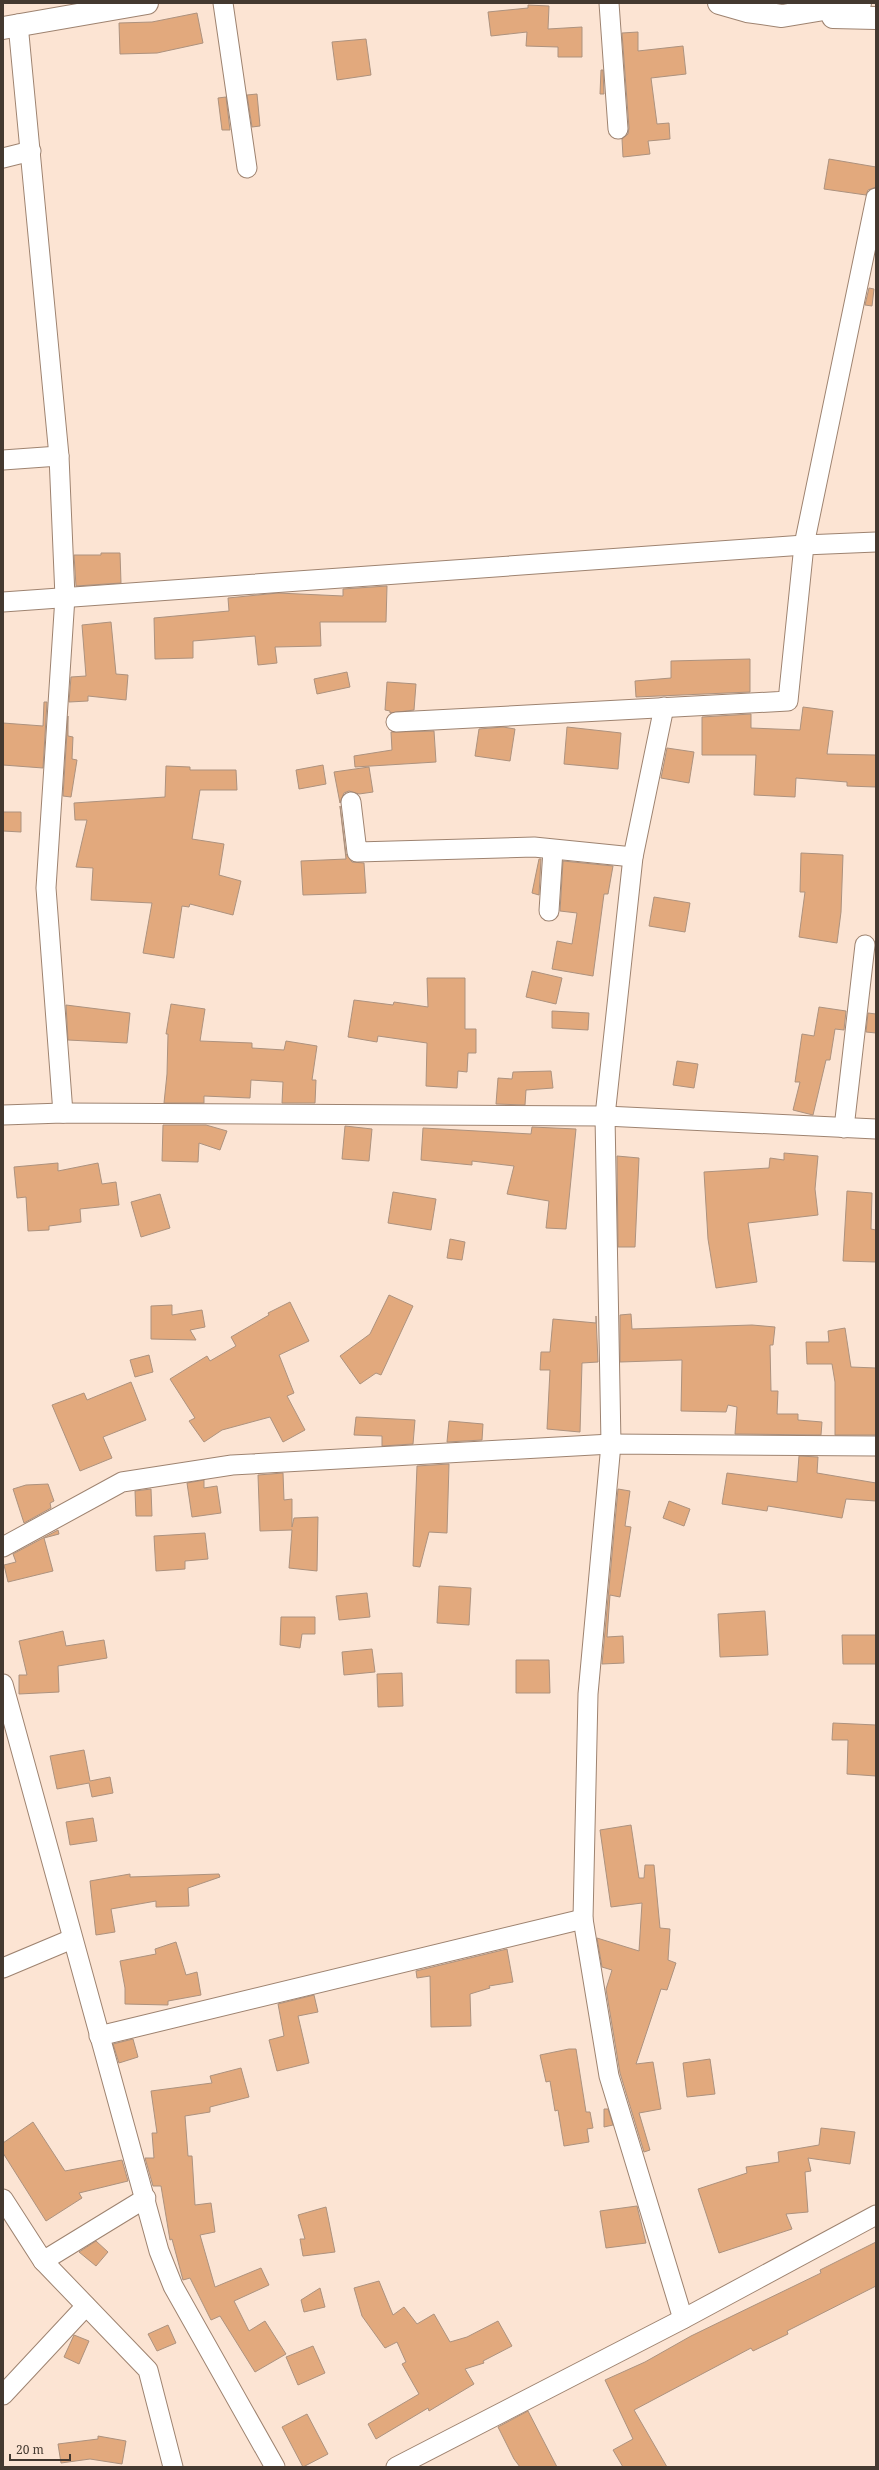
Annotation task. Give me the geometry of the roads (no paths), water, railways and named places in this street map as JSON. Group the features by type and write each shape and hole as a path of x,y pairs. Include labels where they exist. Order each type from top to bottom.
{"street":[{"path":"63,1113 46,888 65,596 59,456 31,151 11,26 147,3"},
{"path":"223,3 247,168"},
{"path":"609,3 618,129"},
{"path":"719,3 746,7 782,16 876,18"},
{"path":"782,16 860,3"},
{"path":"3,158 31,151"},
{"path":"396,722 788,701 804,545 876,198"},
{"path":"3,460 59,456"},
{"path":"3,602 65,596 804,545 876,542"},
{"path":"664,707 633,857 605,1116 611,1444 588,1694 583,1919 609,2076 684,2319"},
{"path":"351,802 358,852 499,847 633,857"},
{"path":"550,911 553,850"},
{"path":"844,1128 865,945"},
{"path":"3,1114 605,1116 844,1128 876,1128"},
{"path":"3,1547 122,1482 232,1465 611,1444 876,1446"},
{"path":"3,1684 72,1939 146,2198 159,2251 173,2286 275,2467"},
{"path":"99,2036 583,1919"},
{"path":"3,1968 72,1939"},
{"path":"43,2261 146,2198"},
{"path":"3,2199 43,2261 148,2370 173,2467"},
{"path":"396,2467 684,2319 876,2215"},
{"path":"3,2395 86,2306"}]}
